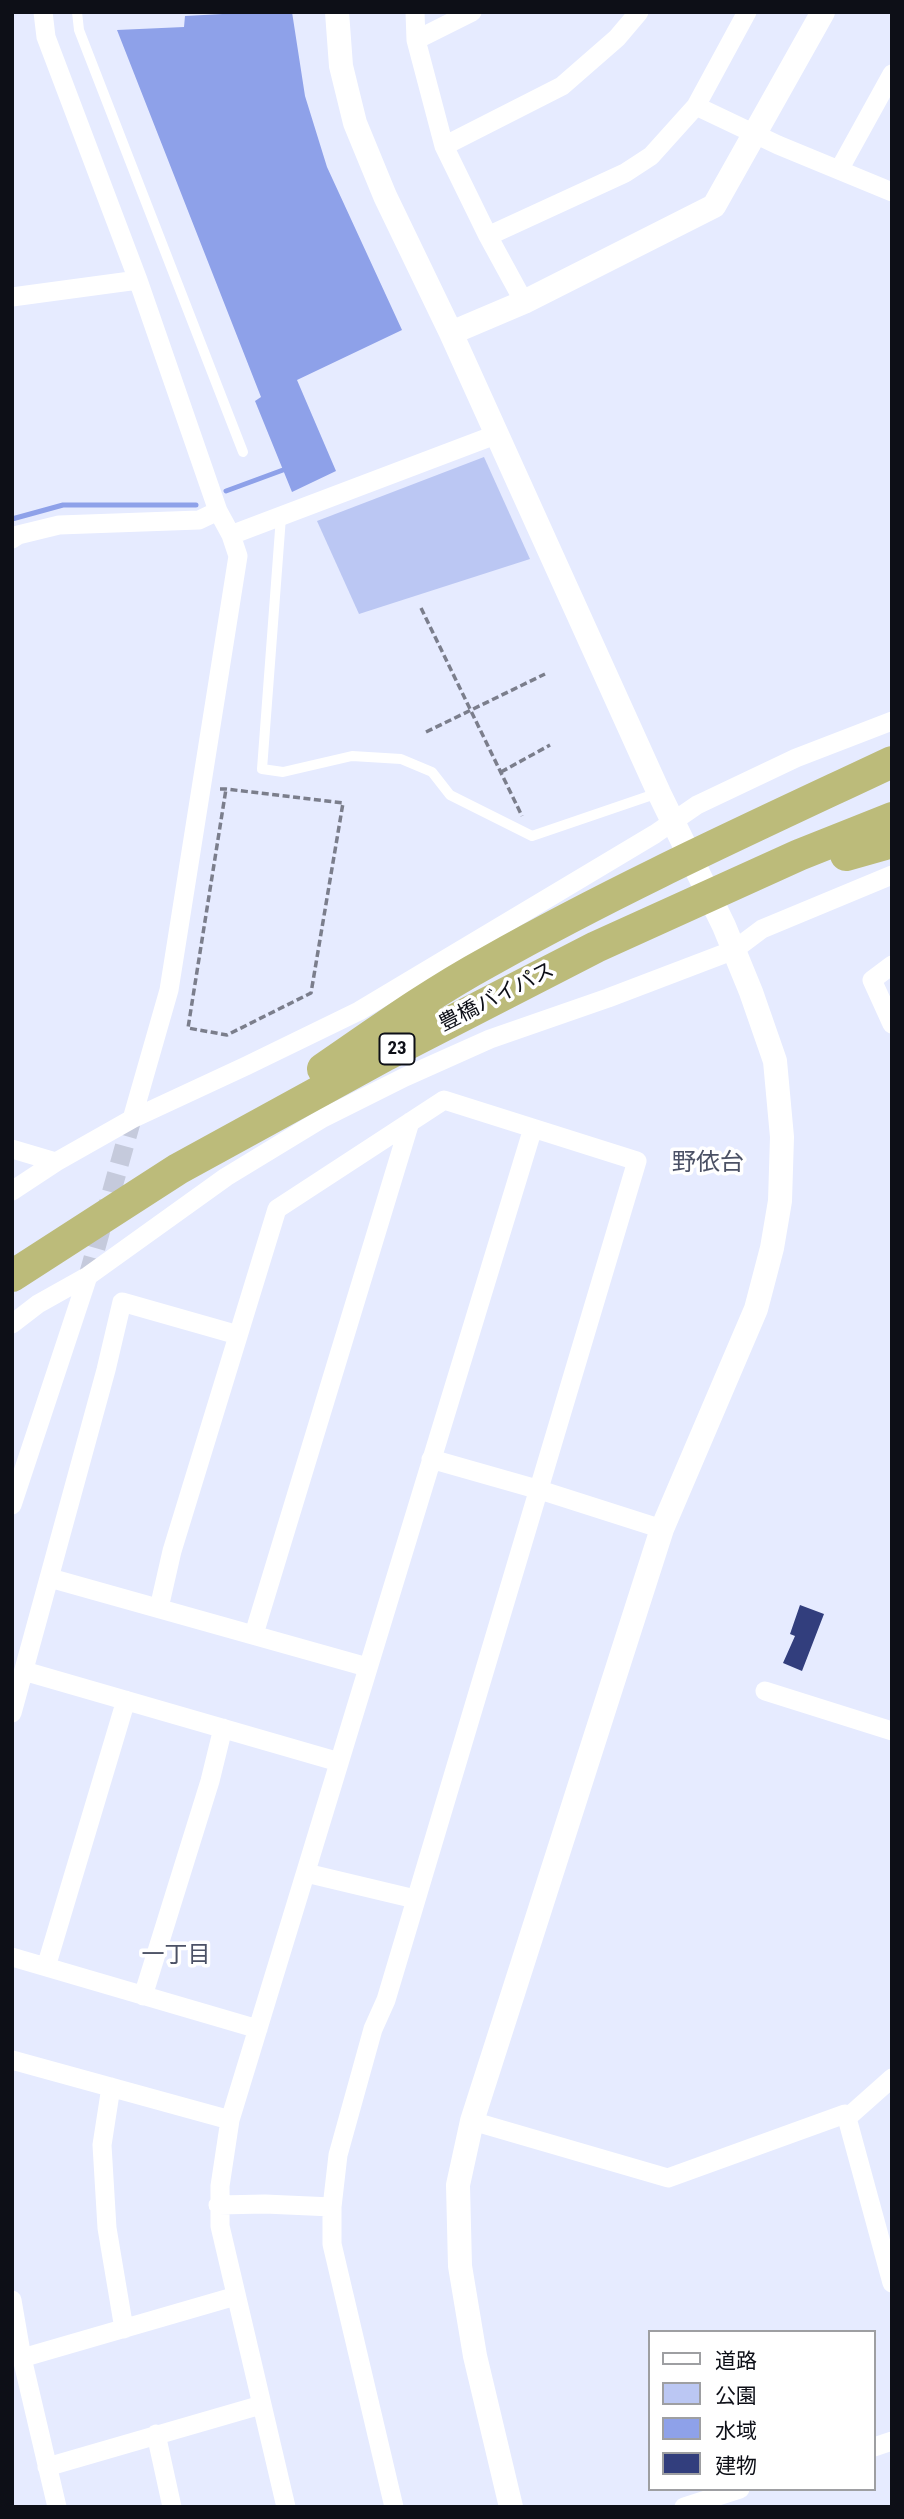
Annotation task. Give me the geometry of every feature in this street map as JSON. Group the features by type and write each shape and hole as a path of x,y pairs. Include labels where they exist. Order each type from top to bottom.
{"highway":[{"name":"23","path":"178,1169 373,1034 485,963 624,889 892,762"},
{"name":"豊橋バイパス","path":"12,1276 178,1169 386,1055 596,947 799,855 892,818"},
{"name":"23","path":"799,855 853,855 892,842"}],"street":[{"path":"43,12 46,37 138,280 218,511 231,535 238,556 169,990 132,1119"},
{"path":"337,12 341,66 355,124 385,196 659,793 724,926 775,1061 782,1137 780,1201 772,1248 756,1309 662,1529 472,2121 458,2185 460,2266 475,2356 511,2507"},
{"path":"415,12 416,40 444,146 524,302"},
{"path":"416,40 472,12"},
{"path":"444,146 562,86 617,38 639,12"},
{"path":"488,236 625,173 651,156 696,106 747,12"},
{"path":"450,333 524,302 714,206 822,12"},
{"path":"839,170 892,74"},
{"path":"696,106 892,192"},
{"path":"12,297 138,280"},
{"path":"231,535 495,435"},
{"path":"12,538 59,525 200,520 218,511"},
{"path":"12,1191 132,1119 359,1011 698,805 784,764 892,721"},
{"path":"12,1324 38,1304 88,1276 226,1177 323,1118 490,1039 733,950 762,929 891,877"},
{"path":"892,965 872,980 892,1024"},
{"path":"159,1608 172,1551 277,1209 444,1100 637,1161 386,2000 373,2029 338,2155 332,2207 332,2244 394,2507"},
{"path":"254,1634 410,1122"},
{"path":"286,2507 220,2227 218,2205 230,2120 533,1128"},
{"path":"12,1149 57,1162"},
{"path":"12,1504 88,1276"},
{"path":"12,1713 106,1370 122,1302 238,1335"},
{"path":"431,1459 662,1529"},
{"path":"50,1578 367,1667"},
{"path":"24,1671 340,1762"},
{"path":"765,1691 892,1731"},
{"path":"46,1968 126,1700"},
{"path":"143,1996 210,1782 223,1728"},
{"path":"306,1872 415,1899"},
{"path":"12,1957 258,2029"},
{"path":"12,2060 230,2120"},
{"path":"847,2118 892,2078"},
{"path":"110,2087 103,2145 107,2228 124,2329"},
{"path":"472,2121 668,2178 845,2114 892,2283"},
{"path":"218,2205 332,2207"},
{"path":"22,2358 236,2297"},
{"path":"12,2300 22,2358 57,2507"},
{"path":"47,2467 261,2405"},
{"path":"156,2434 172,2507"},
{"path":"684,2507 734,2491"}],"lane":[{"path":"77,12 79,30 243,452"},
{"path":"281,516 262,769 283,772 352,756 401,759 432,772 450,795 532,836 659,793"}],"path":[{"path":"421,608 532,836"},
{"path":"426,732 545,674"},
{"path":"501,772 550,745"},
{"path":"201,787 226,789 343,803 311,993 227,1035 188,1028 226,789"}],"green space":[{"path":"484,457 530,559 359,614 317,521"}],"water":[{"path":"292,12 305,96 327,167 402,330 297,380 336,471 292,492 255,401 261,397 117,30 184,27 185,16"}],"building":[{"path":"800,1605 824,1614 802,1671 783,1663 795,1636 790,1634"}],"waterway":[{"path":"226,491 283,470"},
{"path":"12,519 63,505 196,505"}],"tunnel":[{"path":"88,1276 132,1119"}],"district":[{"name":"野依台","path":"708,1164"},
{"name":"一丁目","path":"176,1956"}]}
